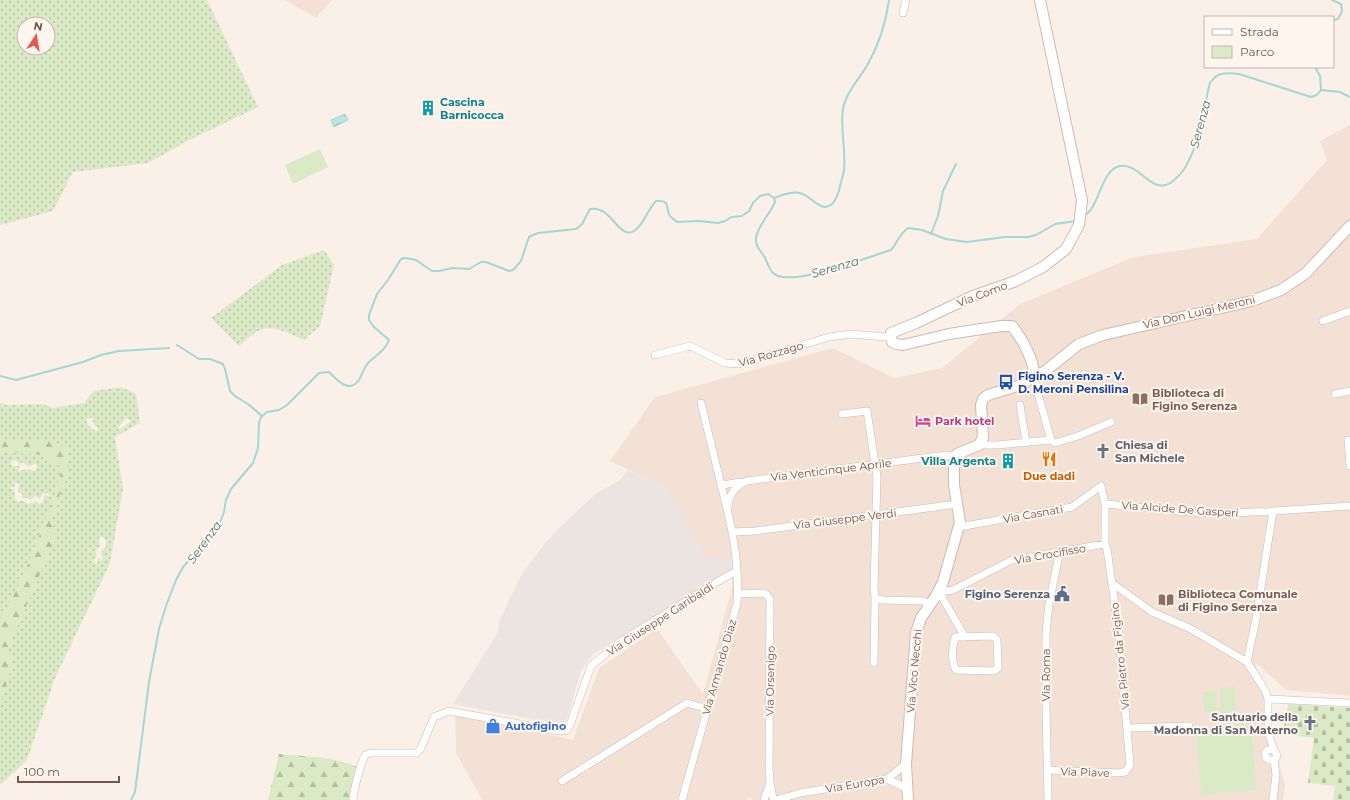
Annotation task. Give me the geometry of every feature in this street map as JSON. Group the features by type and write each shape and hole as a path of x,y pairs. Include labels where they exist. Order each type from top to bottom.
{"street":[{"path":"903,13 906,0"},
{"name":"Via Como","path":"891,335 891,333 973,296 1016,281 1043,268 1066,249 1079,225 1082,200 1040,0"},
{"name":"Via Don Luigi Meroni","path":"979,445 983,437 981,405 983,399 988,395 1024,384 1033,376 1044,372 1079,344 1103,335 1252,301 1281,290 1306,273 1350,226"},
{"path":"1323,321 1350,311"},
{"path":"891,335 892,342 903,345 949,334 1001,326 1012,326 1033,363 1033,376 1051,440"},
{"name":"Via Rozzago","path":"655,355 690,346 725,363 739,364 829,337 851,334 886,337 891,335"},
{"path":"1335,394 1350,392"},
{"name":"Via Armando Diaz","path":"682,800 737,603 738,594 733,532 701,403"},
{"path":"1020,405 1026,442"},
{"path":"842,414 867,411 877,477 874,587 874,663"},
{"path":"955,457 960,453 979,445 997,445 1051,440 1055,443 1078,436 1111,422"},
{"path":"1348,440 1350,466"},
{"name":"Via Venticinque Aprile","path":"722,485 946,455 955,457"},
{"name":"Via Vico Necchi","path":"908,800 906,764 916,633 919,623 939,592 959,527 960,522 953,462 955,457"},
{"path":"728,513 728,503 735,488 747,481"},
{"name":"Via Casnati","path":"959,527 1072,507 1101,486 1105,504"},
{"name":"Via Giuseppe Verdi","path":"733,532 755,531 876,516 957,504"},
{"path":"1104,544 1105,504"},
{"name":"Via Alcide De Gasperi","path":"1105,504 1218,513 1257,511 1267,512 1273,510 1350,506"},
{"path":"1247,662 1256,619 1273,510"},
{"name":"Via Crocifisso","path":"939,592 953,590 1012,560 1104,544"},
{"name":"Via Pietro da Figino","path":"1104,544 1107,549 1114,608 1118,626 1127,728"},
{"name":"Via Roma","path":"1048,800 1046,634 1049,604 1059,555 1062,552"},
{"name":"Via Giuseppe Garibaldi","path":"353,800 362,761 365,755 371,753 417,753 421,748 434,717 449,711 558,731 566,731 570,725 591,666 620,642 737,571"},
{"path":"1112,583 1152,612 1189,628 1247,662 1265,690 1268,699 1268,732 1271,750 1276,753 1277,756 1272,760 1276,775 1273,800"},
{"path":"939,592 966,637"},
{"name":"Via Orsenigo","path":"738,594 764,593 770,599 770,783 775,799"},
{"path":"875,598 882,600 923,601 930,604"},
{"path":"993,636 998,640 998,668 994,671 956,670 954,666 953,644 955,638 966,637 993,636"},
{"path":"1268,699 1350,703"},
{"path":"562,781 687,703 708,709"},
{"path":"1127,728 1189,726"},
{"name":"Via Piave","path":"1047,770 1111,773 1125,772 1130,765 1127,728"},
{"name":"Via Europa","path":"765,800 887,779 906,764"},
{"path":"887,779 908,789"},
{"path":"765,800 770,783"},
{"path":"790,800 800,793"}],"shaded area":[{"path":"285,0 332,0 316,18"},
{"path":"1350,125 1350,696 1286,690 1255,662 1285,786 1283,800 753,800 750,797 746,800 482,800 456,753 455,713 573,740 599,668 657,629 703,694 732,588 731,558 708,560 665,487 610,461 655,397 833,348 894,378 942,368 1020,304 1134,257 1257,239 1327,160 1320,141"},
{"path":"628,470 665,487 708,559 731,558 732,573 593,654 581,671 568,717 563,725 453,704 498,632 499,622 521,575 543,546 563,524 598,492 620,480"}],"green space":[{"path":"0,0 207,0 258,107 191,139 148,163 73,172 53,211 0,225"},
{"path":"320,149 328,167 293,184 285,165"},
{"path":"324,250 334,265 320,326 304,340 287,332 268,328 256,332 239,346 211,318 282,265"},
{"path":"121,387 136,394 140,423 115,437 123,489 110,563 55,678 27,760 0,785 0,706 8,648 55,540 52,521 58,499 67,449 6,439 0,440 0,403 7,405 42,404 53,408 84,403 94,391","holes":["93,418 92,422 98,427 98,431 90,427 86,419","126,418 130,420 129,423 119,430 118,428","100,537 103,537 106,540 106,546 101,552 103,559 101,561 100,558 98,559 96,564 93,561 97,555 95,551 100,546"]},
{"path":"0,440 54,441 67,449 69,473 58,499 52,521 55,540 8,648 13,662 0,706 0,621 23,577 55,495 62,467 40,455 0,452"},
{"path":"0,452 40,455 62,467 55,495 23,577 0,621","holes":["13,460 16,460 19,465 22,462 29,467 34,464 37,465 36,471 24,469 19,472 19,466 12,466 11,463","17,482 19,484 18,493 22,493 22,498 27,498 30,500 36,496 39,499 43,494 47,493 50,495 45,495 42,503 39,504 36,501 30,504 26,503 25,501 15,500 14,489 10,488 15,486 15,483"]},
{"path":"1235,687 1236,713 1221,714 1220,688"},
{"path":"1216,691 1216,712 1204,712 1203,692"},
{"path":"1288,704 1350,708 1350,800 1333,800 1335,786 1308,783 1314,738 1283,734"},
{"path":"1251,724 1256,790 1201,795 1196,728"},
{"path":"279,754 332,759 361,769 353,800 268,800"}],"water":[{"path":"345,114 348,120 334,127 331,120"}],"waterway":[{"path":"774,198 787,194 800,193 824,207 832,204 834,201 839,191 844,170 842,124 843,109 850,91 876,49 884,25 889,0"},
{"name":"Serenza","path":"1332,0 1341,4 1342,11 1338,19 1334,20"},
{"name":"Serenza","path":"1084,216 1094,205 1104,181 1109,174 1120,166 1127,166 1134,169 1152,183 1159,185 1166,185 1173,181 1184,170 1196,144 1209,86 1217,76 1226,73 1239,74 1311,97 1317,95 1321,90 1320,76 1316,68"},
{"path":"1321,90 1340,92 1350,97"},
{"path":"931,234 938,216 943,191 956,164"},
{"name":"Serenza","path":"131,800 135,792 149,682 159,629 176,580 183,567 206,541 221,520 226,500 231,489 253,463 258,448 259,423 261,417 267,412 279,410 287,405 319,373 329,372 339,382 347,386 355,384 359,380 368,363 385,347 389,340 373,326 369,320 369,315 377,294 401,259 405,258 416,260 432,271 452,268 469,269 481,262 486,262 509,271 513,270 521,261 529,237 538,233 576,229 582,224 590,209 598,209 604,212 623,231 628,232 634,231 640,225 656,201 666,203 668,213 677,222 699,221 718,223 732,217 742,216 749,211 753,203 760,196 768,194 774,198 775,202 757,232 756,243 773,273 782,277 795,277 830,270 891,250 901,235 908,228 922,230 946,239 967,242 1005,237 1028,237 1036,235 1055,224 1076,221"},
{"path":"177,345 199,359 210,359 223,364 230,391 262,416"},
{"path":"0,376 16,380 119,351 169,348"}],"place":[{"name":"Cascina Barnicocca","path":"428,108"},
{"name":"Figino Serenza - V. D. Meroni Pensilina","path":"1006,382"},
{"name":"Biblioteca di Figino Serenza","path":"1140,399"},
{"name":"Park hotel","path":"923,421"},
{"name":"Chiesa di San Michele","path":"1103,451"},
{"name":"Due dadi","path":"1049,459"},
{"name":"Villa Argenta","path":"1008,461"},
{"name":"Figino Serenza","path":"1062,594"},
{"name":"Biblioteca Comunale di Figino Serenza","path":"1166,600"},
{"name":"Santuario della Madonna di San Materno","path":"1310,723"},
{"name":"Autofigino","path":"493,726"}]}
